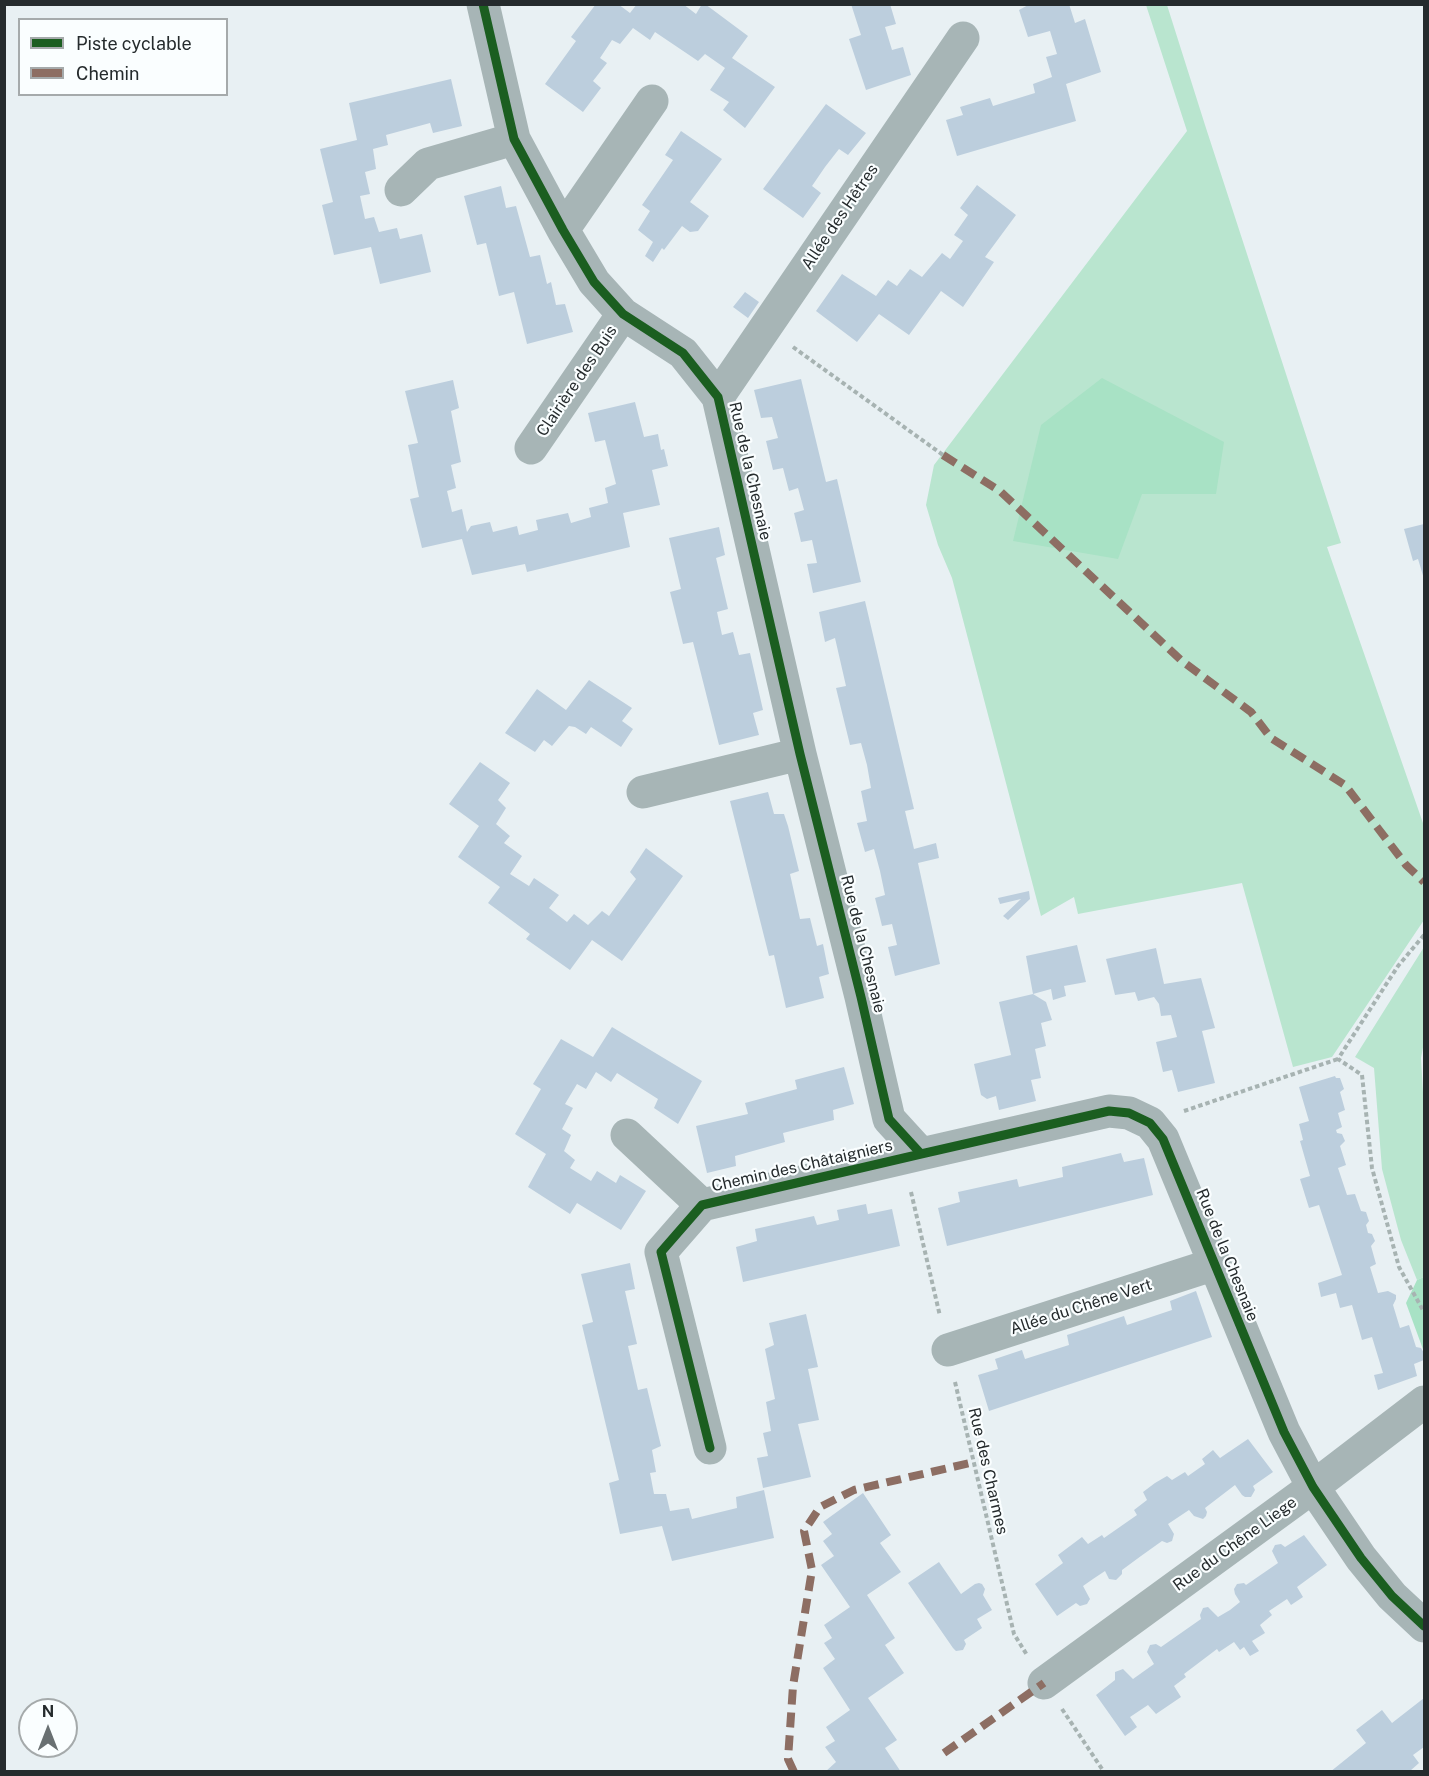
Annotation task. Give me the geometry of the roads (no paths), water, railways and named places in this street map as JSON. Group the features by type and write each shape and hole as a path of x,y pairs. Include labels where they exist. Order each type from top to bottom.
{"street":[{"name":"Rue de la Chesnaie","path":"483,4 514,139 594,282 623,314 683,353 718,397 800,754 889,1119 921,1154 1109,1111 1129,1113 1150,1123 1163,1139 1284,1432 1313,1486 1361,1558 1392,1596 1425,1626"},
{"name":"Allée des Hêtres","path":"718,397 963,38"},
{"path":"563,230 652,101"},
{"path":"401,190 428,164 514,139"},
{"name":"Clairière des Buis","path":"531,448 623,314"},
{"path":"643,792 800,754"},
{"name":"Chemin des Châtaigniers","path":"627,1135 702,1205"},
{"name":"Chemin des Châtaigniers","path":"710,1448 661,1252 702,1205 921,1154"},
{"name":"Allée du Chêne Vert","path":"948,1350 1215,1264"},
{"name":"Rue du Chêne Liege","path":"1044,1683 1425,1402"}]}
